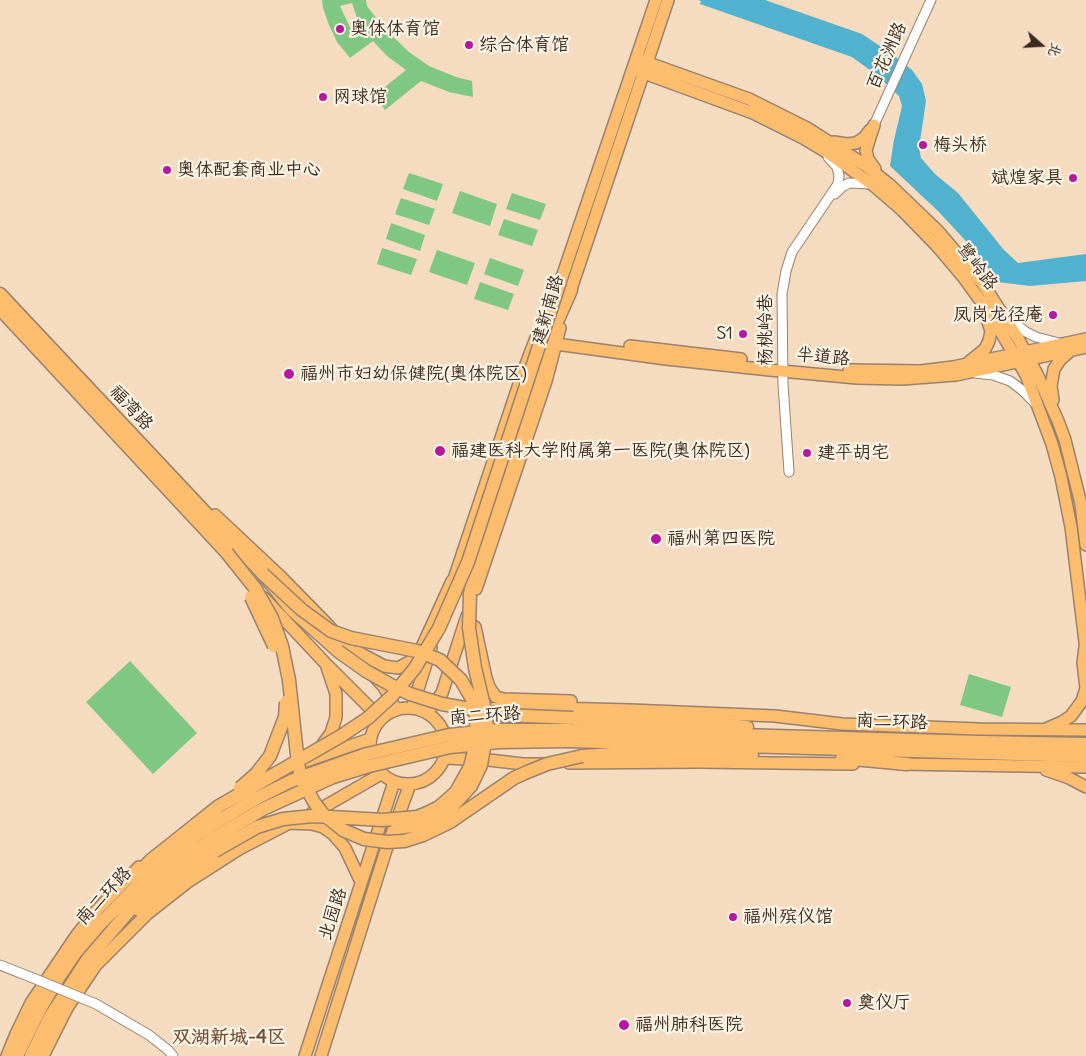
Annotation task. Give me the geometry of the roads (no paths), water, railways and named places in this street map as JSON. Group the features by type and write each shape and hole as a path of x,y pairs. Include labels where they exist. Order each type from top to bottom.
{"highway":[{"path":"219,806 341,736 368,718 392,696 415,668 439,628 468,562 566,286"},
{"path":"338,818 384,827 418,826 440,817 449,810 464,796 476,776 485,750 487,732 486,714 475,668 469,628 472,581 553,333 566,286"},
{"name":"福湾路","path":"0,294 231,549"},
{"name":"福湾路","path":"0,309 231,549"},
{"path":"204,837 219,806 256,774 270,756 285,717 287,697 284,674 274,646 231,549"},
{"path":"103,930 126,886 151,860 204,837 257,827 283,819 314,816 383,820 416,817 427,813 448,800 456,792 470,767 477,733 475,708 468,690 461,680 440,660 417,651 358,640 331,631 302,610 263,574 231,549"},
{"path":"231,549 272,618 282,646 289,680 298,764 302,780 323,814 343,830 355,836 375,841 404,841 422,835 450,822 514,778 547,764 582,756 614,754 811,755 907,764"},
{"path":"263,574 291,609 320,635 356,664 391,685 426,699 457,708 504,715 570,730"},
{"name":"南二环路","path":"17,1056 38,1011 76,952 179,864 204,837 333,777 369,766 450,747 499,742 570,730 698,722 839,737 1086,756"},
{"name":"南二环路","path":"570,730 855,750 1086,744"},
{"path":"811,755 855,750"},
{"name":"南二环路","path":"31,1056 50,1017 87,960 103,930"}],"main road":[{"name":"建新南路","path":"640,66 656,0"},
{"name":"建新南路","path":"412,708 523,372 566,286 640,66 668,0"},
{"name":"鹭岭路","path":"640,66 753,112 803,138 873,185 915,222 938,246 1022,357 1038,374 1058,421 1075,478 1082,509 1086,544"},
{"name":"鹭岭路","path":"640,66 758,104 798,123 828,141 865,165 917,209 953,247 983,284 1003,314 1022,357 1026,375 1056,457 1066,499 1086,648 1083,663 1086,688"},
{"path":"828,141 843,144 856,143 864,138 874,125"},
{"path":"874,125 868,142 867,155 873,166 888,180 890,185"},
{"path":"0,286 191,491 326,623 384,687 396,710"},
{"name":"建新南路","path":"427,713 442,693 546,381 557,341 566,286"},
{"path":"967,369 985,349 989,341 990,326 979,298"},
{"path":"0,315 327,665 381,719"},
{"name":"半道路","path":"557,341 666,359 849,370 926,370 967,369 1066,347 1086,339"},
{"path":"1058,421 1051,392 1052,376 1066,347"},
{"name":"半道路","path":"1066,347 1086,347"},
{"path":"483,566 476,599 474,622 486,678 489,687 496,697 504,699 582,701 630,710"},
{"path":"326,623 370,660 391,668 404,666 415,658 422,647 458,568"},
{"path":"313,758 331,733 336,717 336,694 327,665"},
{"path":"1040,730 1056,725 1071,716 1082,701 1086,688"},
{"path":"427,713 516,707 775,716 842,724 1086,730"},
{"path":"412,708 427,713 440,724 445,733 445,758 430,777 421,783 394,782 381,774 375,767 371,758 370,739 381,719 396,710 412,708"},
{"path":"7,1056 32,1003 76,936 138,867 186,827 313,758 370,739"},
{"path":"445,758 523,764 699,762 1086,767"},
{"path":"1034,766 1069,778 1086,787"},
{"path":"43,1056 67,1008 96,965 140,920 190,881 238,849 322,808 381,774"},
{"name":"北园路","path":"305,1056 394,782"},
{"name":"北园路","path":"321,1056 386,850 410,784"},
{"path":"288,823 312,824 323,827 333,834 345,848 361,882"}],"street":[{"name":"百花洲路","path":"874,125 930,0"},
{"path":"803,138 833,160 837,167 839,181 828,201"},
{"path":"828,201 842,187 849,183 873,185"},
{"name":"杨桃岭巷","path":"789,472 783,367 782,294 786,271 796,245 828,201"},
{"path":"1003,314 1026,332 1066,347"},
{"path":"967,369 1010,381 1038,405"},
{"path":"0,965 96,1004 150,1035 173,1056"}],"water":[{"path":"698,0 765,0 862,34 892,54 912,70 922,84 926,101 919,148 921,158 935,174 958,193 1004,250 1018,263 1086,254 1086,281 1030,286 998,282 978,254 938,211 890,166 902,106 899,96 878,76 852,57 700,4 701,1"}],"place":[{"name":"奥体体育馆","path":"340,29"},
{"name":"综合体育馆","path":"469,45"},
{"name":"网球馆","path":"323,97"},
{"name":"梅头桥","path":"923,145"},
{"name":"奥体配套商业中心","path":"167,170"},
{"name":"斌煌家具","path":"1073,178"},
{"name":"凤岗龙径庵","path":"1053,315"},
{"name":"S1","path":"743,334"},
{"name":"福州市妇幼保健院(奥体院区)","path":"289,374"},
{"name":"福建医科大学附属第一医院(奥体院区)","path":"440,451"},
{"name":"建平胡宅","path":"807,453"},
{"name":"福州第四医院","path":"656,539"},
{"name":"福州殡仪馆","path":"733,917"},
{"name":"奠仪厅","path":"847,1003"},
{"name":"福州肺科医院","path":"624,1025"}],"district":[{"name":"双湖新城-4区","path":"229,1038"}]}
